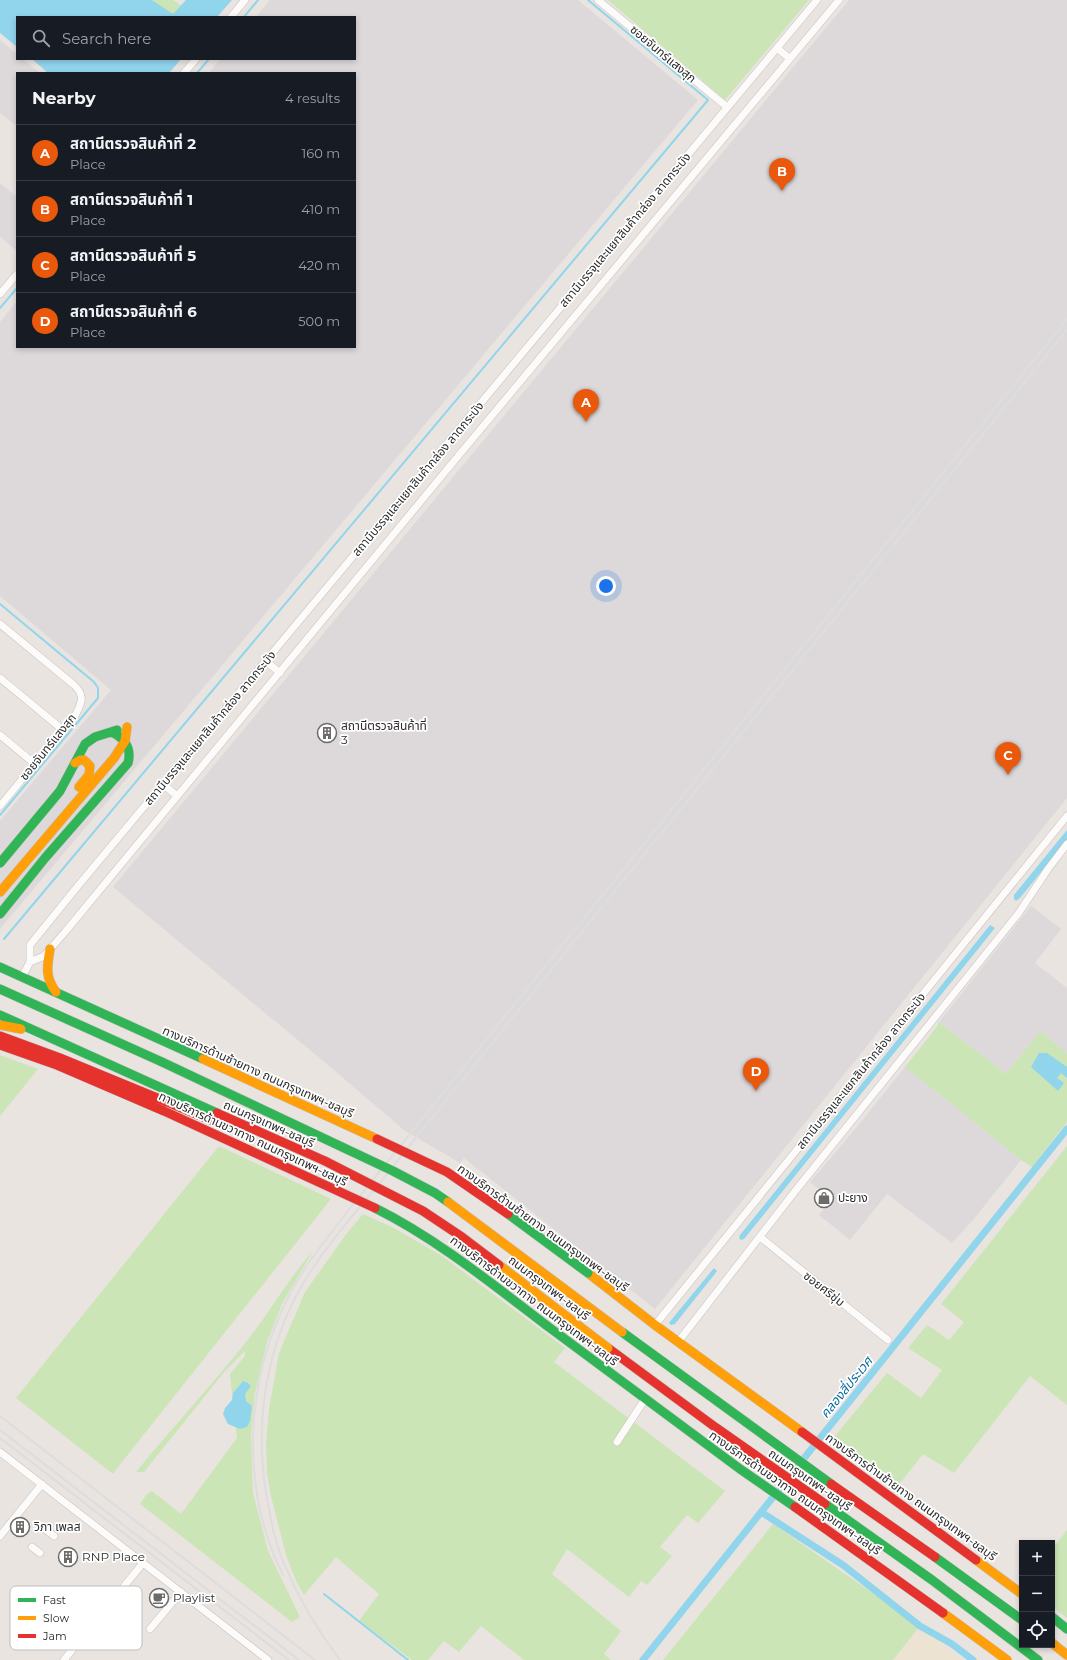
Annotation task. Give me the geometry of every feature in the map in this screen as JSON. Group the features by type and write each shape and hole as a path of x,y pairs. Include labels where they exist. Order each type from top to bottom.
{"main road":[{"path":"0,862 60,791 85,744 95,737 127,727 125,741 114,758 0,892"},
{"path":"0,914 45,858 128,763 131,755 129,746 121,736 112,732"},
{"path":"0,879 89,775 90,766 84,760 80,760 75,763"},
{"path":"50,950 46,974 51,987 60,996"},
{"name":"ทางบริการด้านซ้ายทาง ถนนกรุงเทพฯ-ชลบุรี","path":"0,967 22,976 60,996 203,1059 447,1172 489,1200 588,1273 655,1325 850,1466 1019,1592"},
{"path":"0,982 159,1060"},
{"name":"ถนนกรุงเทพฯ-ชลบุรี","path":"0,989 159,1060 386,1168 435,1194 474,1220 622,1332 764,1436 981,1589 1019,1618"},
{"name":"ถนนกรุงเทพฯ-ชลบุรี","path":"0,1015 325,1161 423,1211 462,1237 669,1394 975,1611 1038,1660"},
{"path":"0,1025 38,1031"},
{"path":"0,1036 60,1058 217,1122 280,1142"},
{"name":"ทางบริการด้านขวาทาง ถนนกรุงเทพฯ-ชลบุรี","path":"0,1045 57,1065 164,1111 376,1208 413,1228 450,1253 546,1325 642,1403 810,1518 1007,1660"},
{"path":"1055,1619 1067,1629"},
{"path":"1055,1645 1067,1655"}],"street":[{"path":"232,16 245,0"},
{"name":"ซอยจันทร์แสงสุก","path":"598,0 727,107"},
{"name":"สถานีบรรจุและแยกสินค้ากล่อง ลาดกระบัง","path":"818,0 727,107 30,945 30,962 44,956 50,950 459,455 839,0"},
{"path":"777,48 789,58"},
{"path":"185,72 195,60"},
{"path":"0,294 16,275"},
{"name":"ซอยจันทร์แสงสุก","path":"0,624 70,682 82,694 83,700 76,714 0,806"},
{"path":"266,661 280,672"},
{"path":"0,678 62,730"},
{"path":"0,735 35,764"},
{"path":"163,784 177,796"},
{"name":"สถานีบรรจุและแยกสินค้ากล่อง ลาดกระบัง","path":"655,1325 1067,816"},
{"name":"สถานีบรรจุและแยกสินค้ากล่อง ลาดกระบัง","path":"678,1342 1018,914 1048,869 1067,844"},
{"path":"22,976 30,962"},
{"name":"ซอยศรีชุ่ม","path":"760,1237 888,1340"},
{"path":"616,1442 642,1403"},
{"path":"0,1452 268,1660"},
{"path":"0,1536 42,1484"},
{"path":"46,1529 54,1536"},
{"path":"32,1547 40,1553"},
{"path":"125,1586 144,1563"},
{"path":"150,1629 181,1592"},
{"path":"64,1660 72,1650"}],"shaded area":[{"path":"270,0 578,0 698,100 0,929 0,821 111,690 0,596 0,322 16,302 16,348 356,348 356,72 210,72 219,60 356,60 356,16 257,16"},
{"path":"849,0 1067,0 1067,798 655,1309 464,1158 460,1163 404,1130 113,887"},
{"path":"0,40 16,53 16,60 24,60 39,72 16,72 16,125 0,113"},
{"path":"0,183 16,196 16,250 0,237"},
{"path":"1031,906 1061,929 1035,963 1067,988 1067,1053 1040,1031 1006,1074 939,1022"},
{"path":"905,1067 1021,1160 973,1220 952,1243 887,1194 850,1240 819,1215 832,1199 810,1182 857,1127"},
{"path":"920,1626 962,1660 893,1660"}],"green space":[{"path":"152,0 173,0 182,6 173,15"},
{"path":"608,0 809,0 725,100"},
{"path":"939,1022 1006,1074 1040,1031 1067,1053 1067,1122 1032,1167 1021,1160 905,1067 936,1028"},
{"path":"0,1055 38,1069 0,1116"},
{"path":"219,1146 331,1199 113,1474 16,1398"},
{"path":"1067,1146 1067,1405 1030,1376 954,1473 923,1454 897,1487 830,1442 887,1373 921,1398 942,1370 908,1348 927,1325 949,1340 964,1322 941,1304"},
{"path":"363,1214 394,1228 442,1256 565,1348 554,1362 725,1491 698,1523 687,1515 660,1547 672,1556 647,1585 641,1581 629,1597 567,1549 552,1574 621,1631 604,1654 611,1660 524,1660 481,1626 459,1652 444,1641 428,1660 412,1660 359,1621 379,1594 336,1557 304,1595 296,1581 286,1555 271,1496 267,1473 266,1443 269,1409 279,1353 305,1292 347,1233"},
{"path":"313,1251 282,1304 267,1342 255,1393 251,1434 253,1493 268,1551 300,1617 292,1622 140,1504 147,1494 152,1491 181,1514 237,1438 230,1374 245,1356 245,1351 225,1371 144,1472 136,1472 246,1342 295,1273"},
{"path":"773,1524 920,1626 893,1660 663,1660"},
{"path":"1067,1530 1067,1618 1055,1608 1055,1545"}],"water":[{"path":"0,0 152,0 173,14 186,0 232,0 218,16 16,16 16,46 0,33"},
{"path":"33,60 180,60 170,72 47,72"},
{"path":"1067,830 1067,840 1016,901 1014,899 1014,895"},
{"path":"990,925 995,928 744,1239 741,1240 739,1238 740,1235"},
{"path":"1039,1053 1047,1053 1067,1067 1067,1078 1061,1073 1057,1078 1064,1083 1058,1091 1031,1067"},
{"path":"714,1268 717,1271 714,1275 675,1324 671,1325 669,1323 672,1319"},
{"path":"243,1381 251,1386 245,1394 246,1401 252,1406 250,1421 247,1427 240,1429 228,1424 223,1414 225,1408 232,1400 233,1393"}],"waterway":[{"path":"245,16 258,0"},
{"path":"4,939 708,100 588,0"},
{"path":"198,72 208,60"},
{"path":"0,308 16,289"},
{"path":"0,604 94,682 98,688 98,698 0,815"},
{"name":"คลองสี่ประเวศ","path":"643,1660 1067,1129"},
{"path":"761,1512 843,1565 920,1626 952,1644 973,1660"},
{"path":"324,1594 408,1660"}],"railway":[{"path":"283,1575 269,1541 259,1506 254,1469 253,1433 257,1396 264,1360 276,1325 297,1281 319,1248 351,1207 1067,319"},
{"path":"340,1660 324,1638 296,1591 285,1566 274,1534 265,1485 262,1456 264,1398 277,1341 288,1313 301,1287 324,1252 350,1219 1067,330"},
{"path":"0,1416 315,1660"},
{"path":"0,1430 299,1660"},
{"path":"0,1438 289,1660"}],"traffic: fast":[{"path":"0,863 60,791 85,744 95,737 117,730"},
{"path":"0,914 45,858 128,763 129,753 126,744 121,738 112,732"},
{"path":"0,967 203,1059"},
{"path":"0,989 162,1062"},
{"path":"0,1015 217,1113"},
{"path":"162,1062 393,1171 435,1193 448,1202"},
{"path":"375,1208 420,1233 463,1262 546,1325"},
{"path":"508,1214 588,1273"},
{"path":"546,1325 740,1469 795,1507"},
{"path":"622,1332 831,1484"},
{"path":"825,1504 932,1580 1038,1660"},
{"path":"935,1557 1019,1618"},
{"path":"1055,1619 1067,1629"}],"traffic: slow":[{"path":"0,892 114,758 125,741 127,727"},
{"path":"75,763 80,760 84,760 90,766 89,775 79,787"},
{"path":"50,949 48,977 56,992"},
{"path":"0,1025 21,1029"},
{"path":"203,1059 377,1139"},
{"path":"448,1202 622,1332"},
{"path":"499,1265 608,1348"},
{"path":"588,1273 655,1325 802,1432"},
{"path":"976,1560 1019,1592"},
{"path":"943,1613 1007,1660"},
{"path":"1055,1645 1067,1655"}],"traffic: jam":[{"path":"0,1036 60,1058 218,1123"},
{"path":"0,1045 57,1065 164,1111"},
{"path":"164,1111 375,1208"},
{"path":"217,1113 325,1161"},
{"path":"377,1139 447,1172 508,1214"},
{"path":"325,1161 423,1211 462,1237 499,1265"},
{"path":"608,1348 715,1427 825,1504"},
{"path":"802,1432 976,1560"},
{"path":"831,1484 935,1557"},
{"path":"795,1507 943,1613"}],"place":[{"name":"สถานีตรวจสินค้าที่ 1","path":"782,191"},
{"name":"สถานีตรวจสินค้าที่ 2","path":"586,422"},
{"name":"สถานีตรวจสินค้าที่ 3","path":"327,733"},
{"name":"สถานีตรวจสินค้าที่ 5","path":"1008,775"},
{"name":"สถานีตรวจสินค้าที่ 6","path":"756,1091"},
{"name":"ปะยาง","path":"824,1198"},
{"name":"วิภา เพลส","path":"20,1527"},
{"name":"RNP Place","path":"68,1557"},
{"name":"Playlist","path":"159,1598"}]}
